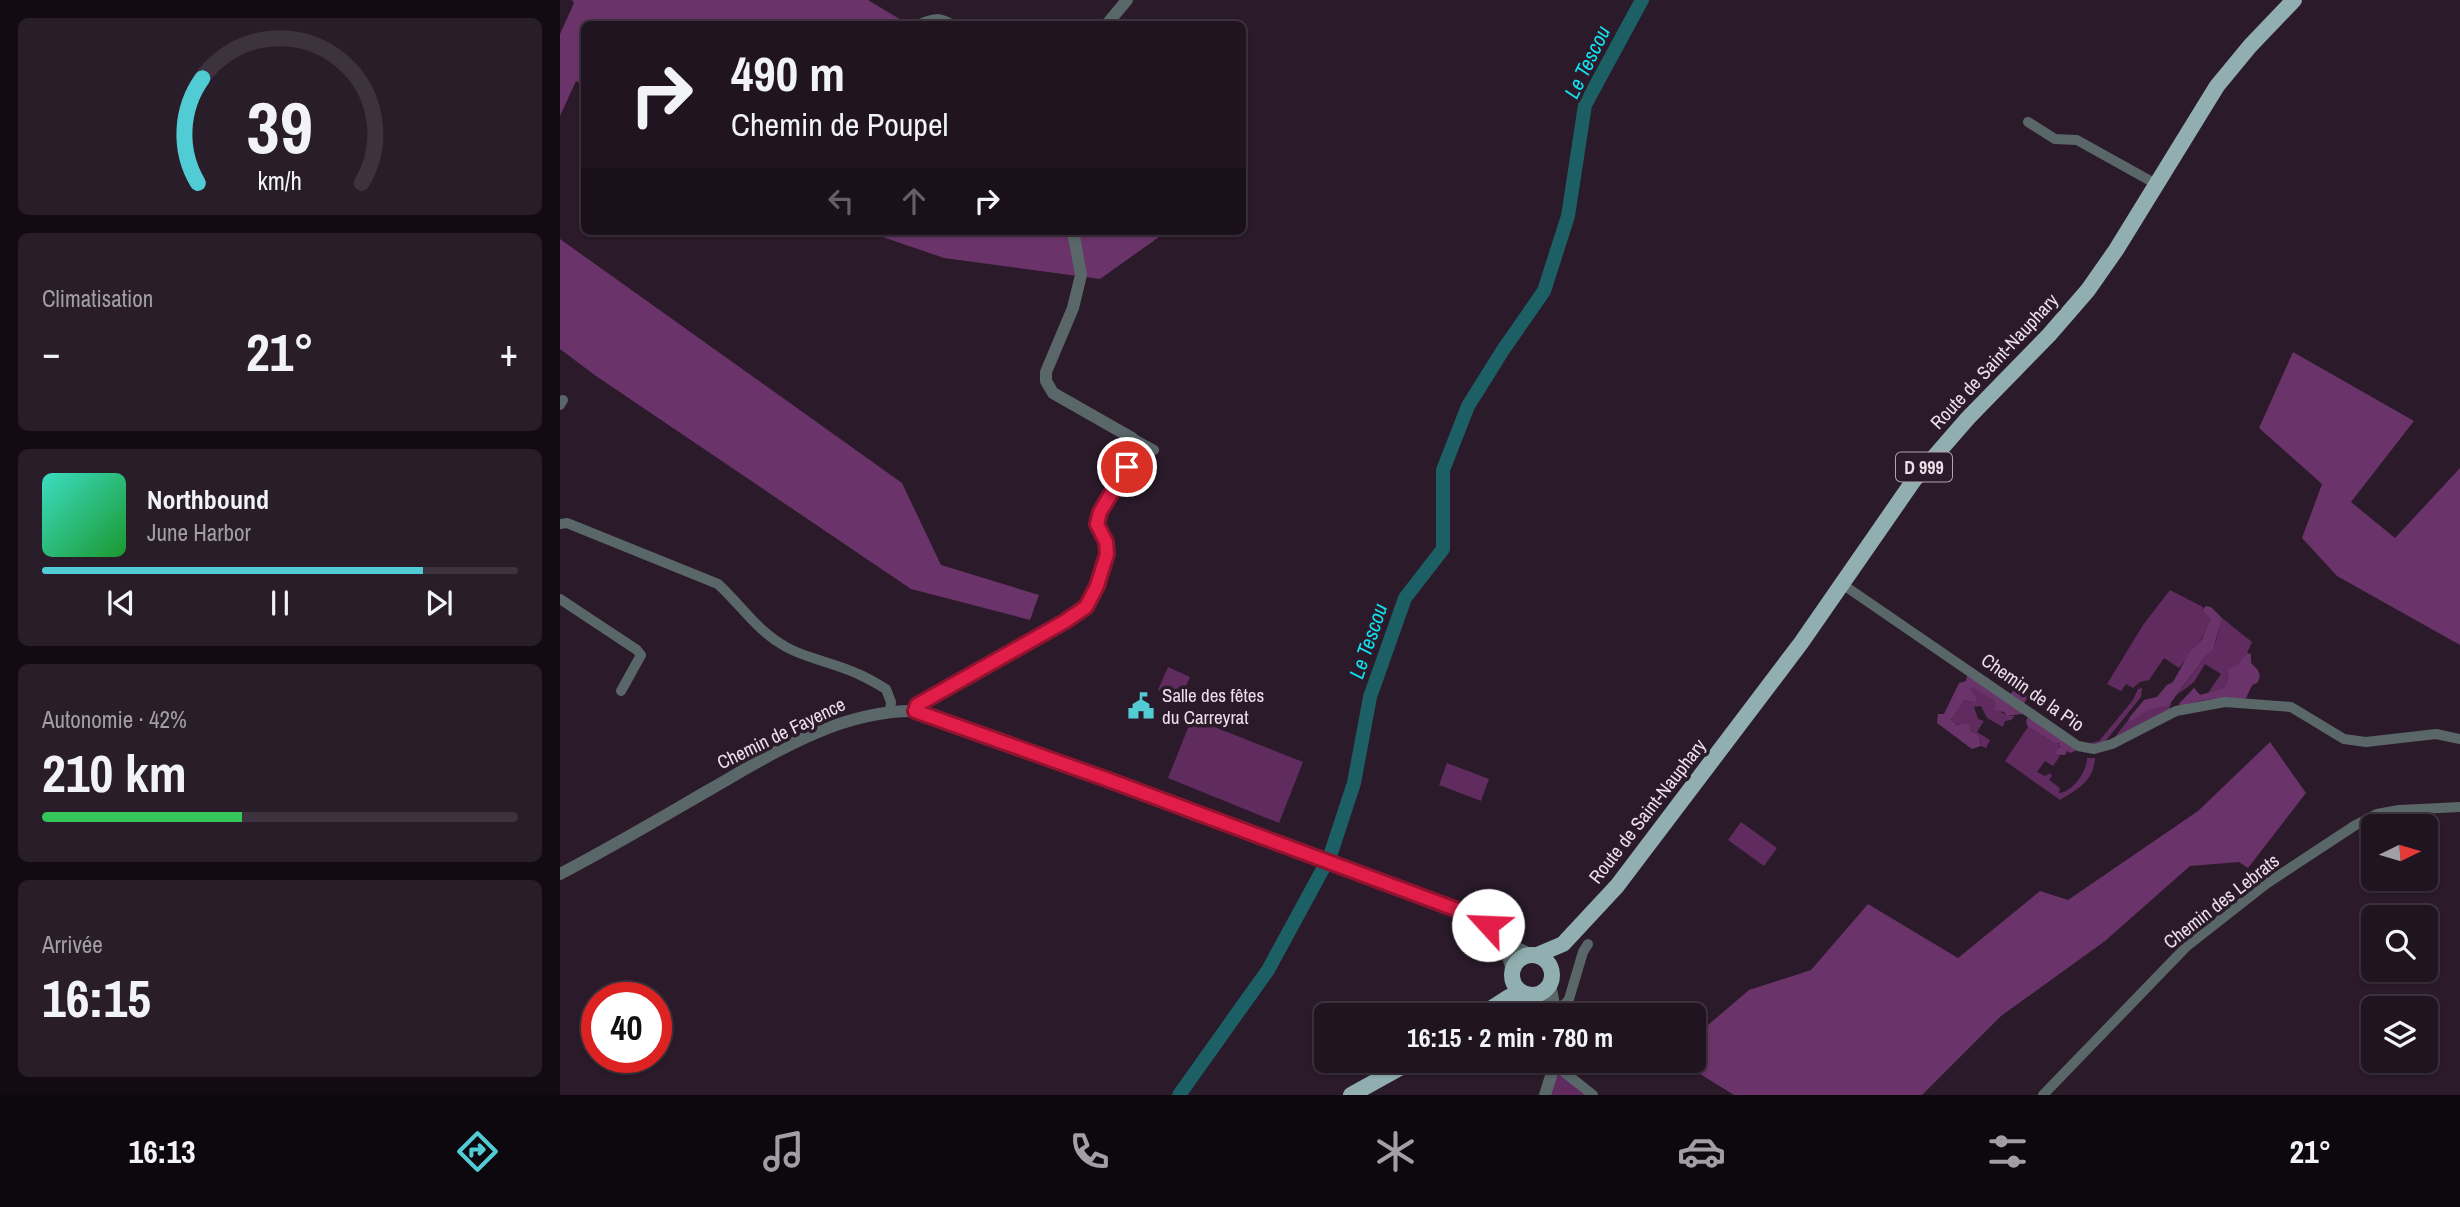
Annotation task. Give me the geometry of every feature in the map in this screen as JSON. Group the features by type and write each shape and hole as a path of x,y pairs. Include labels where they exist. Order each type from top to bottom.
{"main road":[{"name":"Route de Saint-Nauphary","path":"1551,976 1563,944 1617,886 1801,643 1913,480 2083,296 2116,250 2217,86 2294,0"},
{"name":"Route de Saint-Nauphary","path":"1533,955 1563,944"},
{"path":"1494,1003 1504,992 1518,959 1533,955 1545,959 1551,976 1545,990 1509,997 1499,1003"},
{"path":"1512,972 1514,985 1530,994"},
{"path":"1351,1095 1391,1073"}],"street":[{"path":"1110,21 1127,0"},
{"path":"926,21 932,18 945,21"},
{"path":"2028,122 2055,139 2077,140 2156,184"},
{"path":"1074,235 1081,275 1073,308 1046,372 1046,381 1053,393 1154,450"},
{"path":"915,711 917,705 1064,622 1088,604 1107,554 1106,542 1097,524 1107,499 1134,454 1132,438"},
{"path":"560,524 567,523 718,584 733,597 748,617 788,648 858,674 887,690 891,702 890,711"},
{"name":"Chemin de la Pio","path":"1842,584 2078,746 2094,750 2112,744 2176,711 2225,702 2291,707 2344,739 2366,742 2436,734 2460,739"},
{"path":"560,599 641,655 621,691"},
{"name":"Chemin de Fayence","path":"560,874 755,764 834,725 864,715 915,711 1466,913 1533,955"},
{"name":"Chemin des Lebrats","path":"2043,1095 2187,946 2266,884 2354,826 2377,814 2399,810 2460,807"},
{"path":"1502,937 1512,972"},
{"path":"1566,1003 1588,944"},
{"path":"1551,976 1555,1003"},
{"path":"1530,994 1543,1003"},
{"path":"1545,1095 1553,1073"},
{"path":"1568,1073 1593,1095"}],"shaded area":[{"path":"572,0 868,0 903,21 581,21 581,84 576,81 560,116 560,34 574,3"},
{"path":"877,235 1160,235 1100,279 944,258"},
{"path":"560,239 902,483 941,565 1039,595 1030,620 911,589 560,349"},
{"path":"2293,352 2414,421 2351,502 2395,538 2460,468 2460,645 2337,576 2302,538 2322,484 2259,428"},
{"path":"2170,590 2203,607 2202,610 2212,619 2202,638 2179,668 2164,658 2149,680 2140,682 2133,688 2126,684 2121,691 2107,684 2143,625"},
{"path":"2206,606 2211,607 2222,618 2213,650 2169,705 2148,710 2130,722 2129,718 2144,700 2157,697 2173,682 2189,653 2202,639 2211,619 2202,610"},
{"path":"2222,618 2252,642 2247,653 2251,654 2251,663 2259,673 2259,680 2252,685 2246,698 2234,702 2215,699 2179,704 2194,688 2200,695 2208,693 2221,674 2205,664 2194,682 2177,695 2212,649"},
{"path":"2247,654 2251,654 2251,663 2258,670 2260,677 2257,683 2252,685 2246,698 2208,699 2179,707 2194,688 2200,695 2225,688 2229,678 2228,670"},
{"path":"1168,667 1190,677 1180,699 1158,690"},
{"path":"2008,667 2027,685 2022,714 2007,716 2004,712 1996,711 1995,701 1972,687 1978,700 1974,703 1965,700 1951,720 1958,725 1969,725 1970,730 1979,736 1981,746 1972,749 1937,723 1938,714 1944,714 1959,683 1966,681 1968,671 1985,676 2010,695 2013,691 2011,687 1999,676 2003,668"},
{"path":"2167,685 2171,704 2169,710 2114,738 2144,700 2157,697"},
{"path":"1972,686 1995,701 1994,708 2008,716 2015,716 2005,721 2003,727 1987,718 1981,706 1974,707 1978,719 1984,721 1977,732 1990,740 1986,748 1981,746 1978,736 1951,720 1965,700 1973,703 1978,700 1971,689"},
{"path":"2142,688 2141,697 2104,743 2085,744 2099,741 2133,700 2138,689"},
{"path":"2028,715 2075,748 2075,751 2057,755 2059,743 2056,744 2028,727"},
{"path":"1192,718 1303,762 1279,823 1168,778"},
{"path":"2028,727 2060,744 2057,755 2060,756 2053,766 2045,761 2037,772 2045,776 2050,773 2052,776 2049,780 2060,788 2059,793 2069,789 2078,780 2085,769 2087,758 2095,758 2092,773 2088,778 2079,788 2060,800 2005,761"},
{"path":"2270,742 2306,793 2248,868 2239,862 2190,866 2105,941 2001,1016 1922,1095 1734,1095 1698,1073 1706,1073 1706,1027 1749,990 1811,970 1868,904 1958,958 2040,891 2068,900 2198,811"},
{"path":"1447,763 1489,779 1481,801 1439,785"},
{"path":"1741,822 1777,848 1764,866 1728,840"},
{"path":"1558,1073 1598,1095 1550,1095"}],"waterway":[{"name":"Le Tescou","path":"1179,1095 1268,970 1330,856 1354,783 1370,697 1405,598 1443,549 1443,470 1468,406 1544,291 1568,216 1585,105 1642,0"}],"place":[{"name":"Salle des fêtes du Carreyrat","path":"1141,706"}],"route":[{"path":"1127,467 1100,512 1097,524 1106,542 1107,554 1097,586 1086,607 917,705 915,711 1466,913 1488,925"}]}
